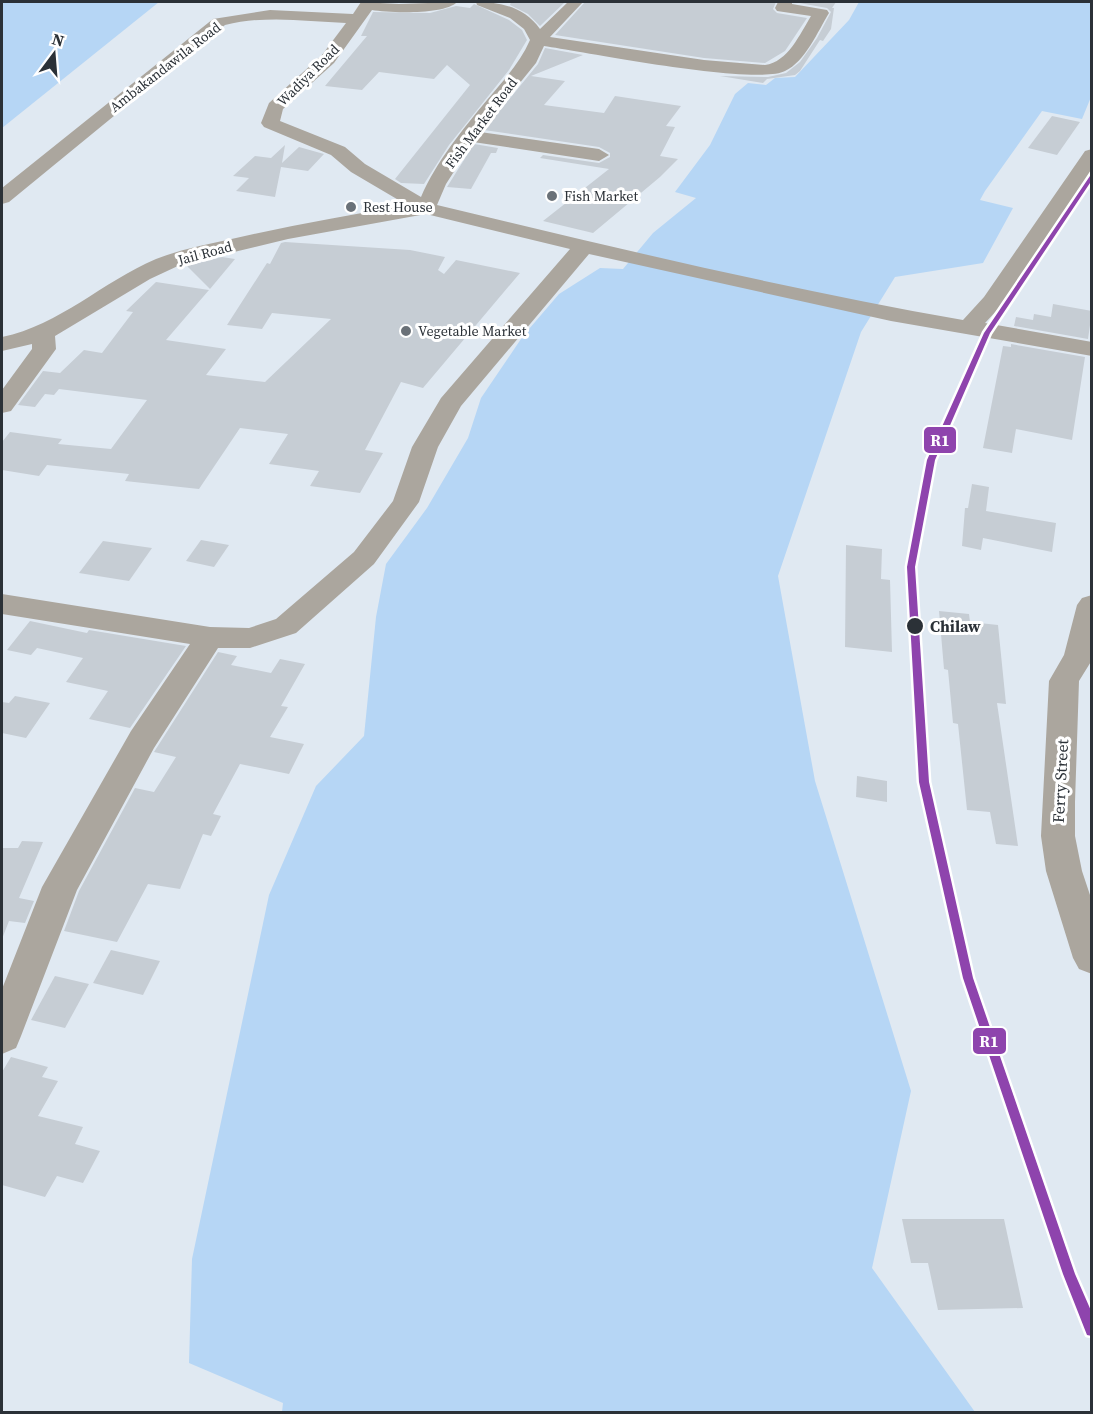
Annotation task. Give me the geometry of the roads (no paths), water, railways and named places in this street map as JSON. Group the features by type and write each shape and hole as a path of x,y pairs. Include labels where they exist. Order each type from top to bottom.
{"street":[{"name":"Ambakandawila Road","path":"2,198 219,22 244,14 364,8 399,9 449,2"},
{"path":"483,2 499,6 530,24 538,40 733,68 770,71 777,69 794,53 820,13 783,8 785,2"},
{"name":"Fish Market Road","path":"426,208 436,184 469,136 530,59 538,40 576,2"},
{"name":"Wadiya Road","path":"364,8 328,59 275,107 270,123 338,151 358,168 426,208"},
{"path":"469,136 599,155"},
{"path":"967,329 992,302 1092,155"},
{"path":"426,208 620,255 891,314 1092,349"},
{"name":"Jail Road","path":"2,344 30,340 73,320 124,283 165,263 263,238 426,208"},
{"path":"2,604 210,638 250,638 286,627 364,558 406,502 425,447 450,403 585,245"},
{"path":"2,406 44,349 43,334"},
{"name":"Ferry Street","path":"1092,604 1085,656 1065,681 1058,836 1074,906 1092,958"},
{"path":"2,1036 60,887 142,740 210,638"}],"water":[{"path":"2,2 159,2 2,128"},
{"path":"859,2 1091,2 1091,97 1082,119 1042,111 985,191 980,200 1013,208 983,263 895,277 861,332 778,576 815,781 911,1091 872,1268 975,1412 282,1412 283,1403 189,1363 192,1259 269,895 316,786 364,736 376,617 386,564 427,508 468,438 481,398 523,336 559,294 600,268 623,269 653,233 696,198 675,192 710,145 735,94 748,83 766,85 775,78 795,77 849,20"}],"place":[{"name":"Fish Market","path":"552,196"},
{"name":"Rest House","path":"351,207"},
{"name":"Vegetable Market","path":"406,331"},
{"name":"Chilaw","path":"915,626"}]}
